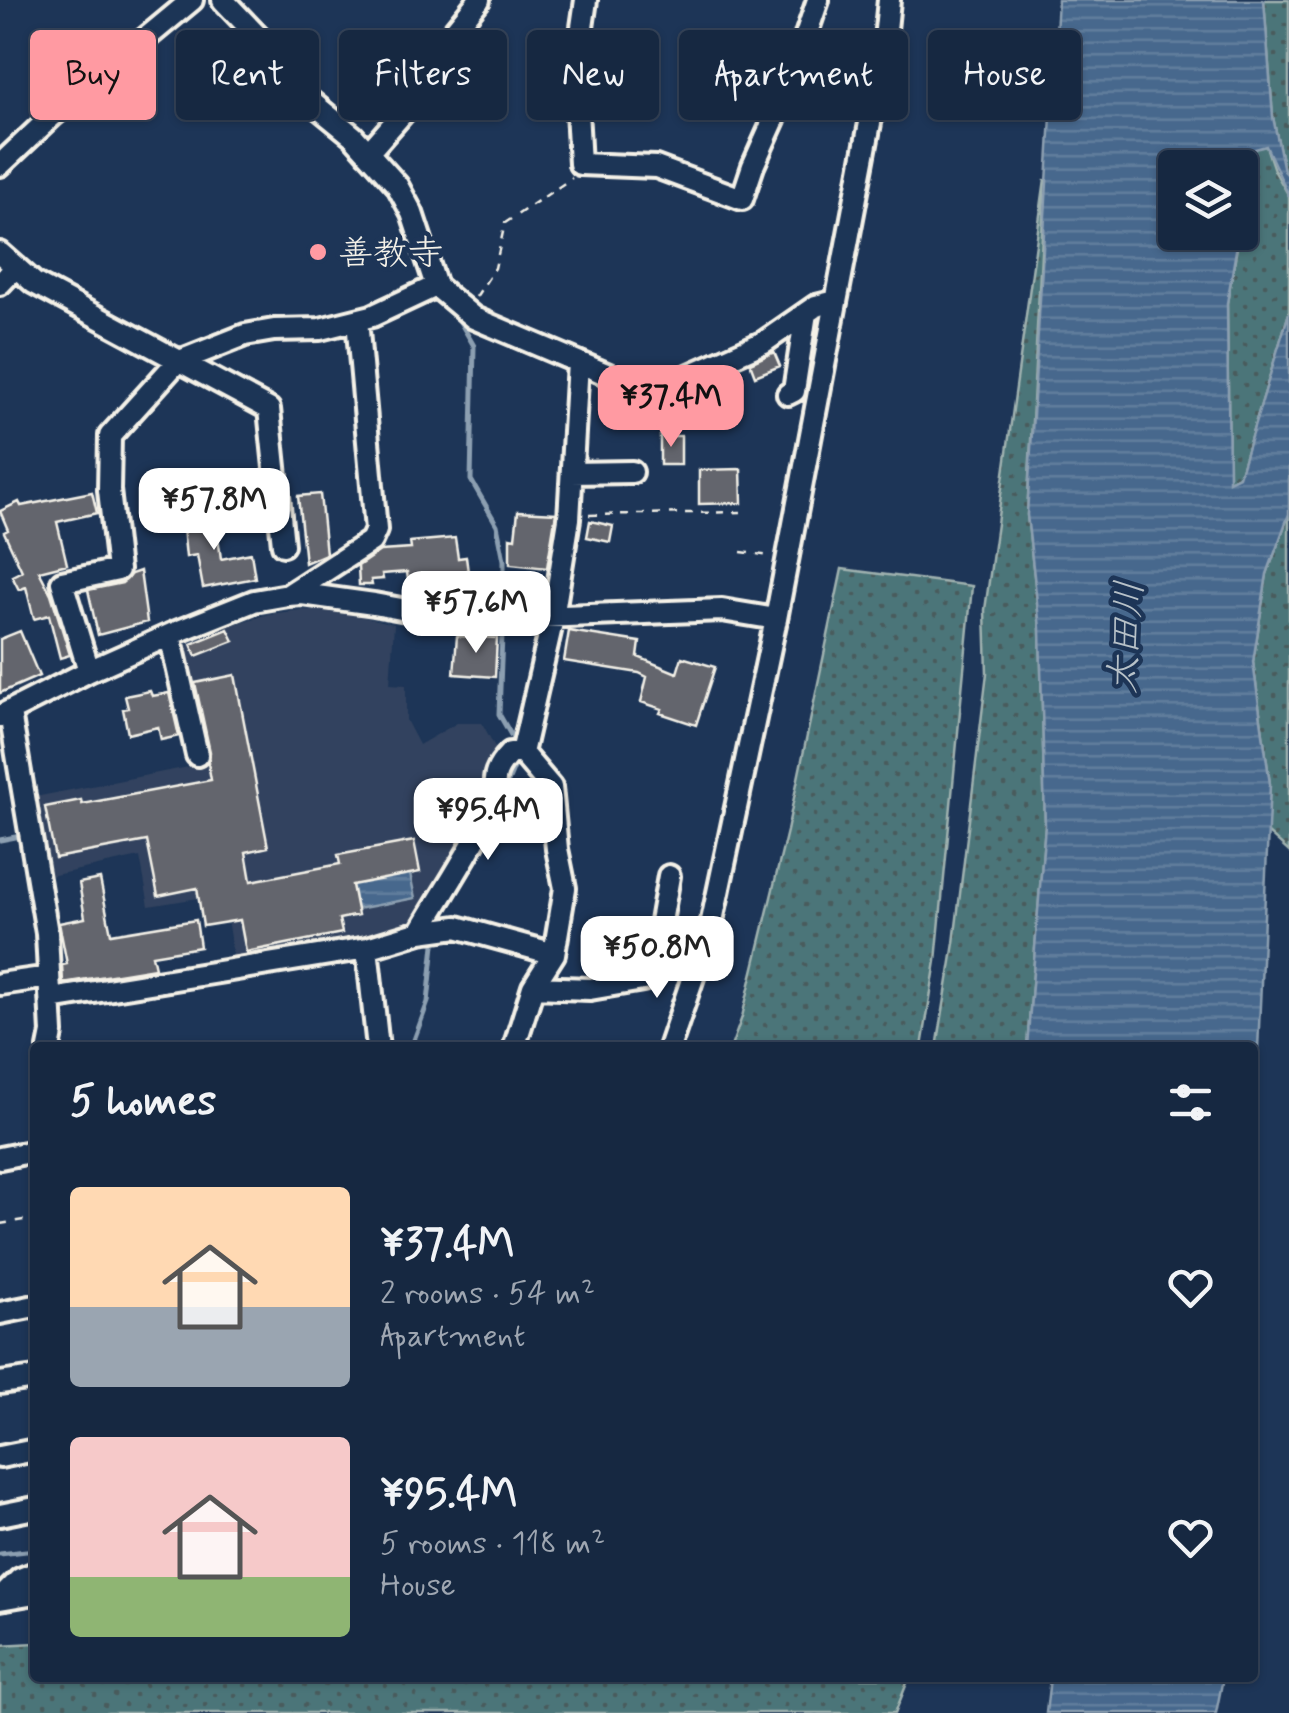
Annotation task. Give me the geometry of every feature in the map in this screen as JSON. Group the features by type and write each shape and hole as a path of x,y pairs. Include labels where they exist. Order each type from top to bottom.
{"street":[{"path":"0,164 192,0"},
{"path":"223,0 266,45 309,100 397,185 412,212 436,286 467,312 618,379 644,385 672,382 764,342 816,306 836,301"},
{"path":"368,153 443,67 446,41 479,0"},
{"path":"586,0 575,75 580,164 656,168 742,199 788,88 818,0"},
{"path":"671,1042 712,921 776,619 884,49 889,0"},
{"path":"0,284 8,260 34,282 269,409 283,545"},
{"path":"89,671 62,582 118,570 109,490 110,436 178,362 245,335 320,329 357,320 436,286"},
{"path":"788,394 794,391 806,314"},
{"path":"288,595 370,540 376,530 357,320"},
{"path":"522,753 553,618 569,515 578,362"},
{"path":"572,474 632,472"},
{"path":"49,1042 51,999 44,914 5,715 170,635 254,601 288,595 374,604 461,620 722,610 776,619"},
{"path":"170,635 196,755"},
{"path":"420,932 492,806 492,777 498,766 510,754 522,753"},
{"path":"516,1042 533,987 554,954 565,888 551,787 522,753"},
{"path":"533,987 590,990 644,980 654,962 669,876"},
{"path":"51,999 366,948 420,932 457,927 554,954"},
{"path":"366,948 377,1042"},
{"path":"0,984 50,976"},
{"path":"0,1158 30,1153"},
{"path":"0,1314 30,1307"},
{"path":"0,1383 30,1379"},
{"path":"0,1457 30,1451"},
{"path":"0,1516 30,1509"},
{"path":"0,1599 20,1578 30,1575"},
{"path":"0,1599 30,1595"}],"path":[{"path":"467,312 495,268 505,223 575,176 580,164"},
{"path":"569,515 742,512"},
{"path":"741,552 769,556"},
{"path":"0,1224 30,1219"}],"shaded area":[{"path":"300,610 335,610 394,624 390,684 406,685 406,720 419,745 457,723 482,723 497,751 486,766 481,806 412,926 367,939 234,963 223,894 149,906 140,857 50,876 35,797 204,764 179,649 231,625"}],"green space":[{"path":"1264,0 1289,0 1289,176 1284,171 1273,117"},
{"path":"1266,146 1289,196 1289,313 1239,476 1229,481 1227,303 1237,250 1258,250 1255,148"},
{"path":"1045,179 1027,515 1040,628 1045,825 1027,1042 938,1042 987,673 985,610"},
{"path":"1289,514 1289,852 1267,832 1270,784 1253,662 1267,574"},
{"path":"842,569 972,586 936,961 923,1042 733,1042 787,831"},
{"path":"30,1643 30,1682 907,1682 895,1713 0,1713 0,1645"}],"water":[{"name":"太田川","path":"1058,0 1264,0 1273,117 1284,171 1289,176 1289,196 1266,146 1255,150 1158,150 1158,250 1236,250 1227,303 1229,481 1239,476 1289,313 1289,514 1267,574 1253,662 1270,784 1258,1049 1258,1042 1027,1042 1045,825 1040,628 1027,515 1051,120 1081,120 1081,30 1056,30"},
{"path":"350,873 410,874 415,898 357,909"},
{"path":"1050,1682 1222,1682 1216,1713 1046,1713"}],"building":[{"path":"774,352 780,366 755,376 750,363"},
{"path":"660,436 681,436 681,465 660,465"},
{"path":"741,469 742,503 699,504 699,470"},
{"path":"92,492 97,513 57,522 67,564 39,571 51,594 70,655 60,658 49,615 34,619 26,587 19,590 12,576 22,571 4,532 8,530 0,511 19,502 21,506"},
{"path":"320,494 326,554 305,563 298,496"},
{"path":"518,511 556,513 547,568 510,564 510,537 515,538"},
{"path":"215,514 221,559 251,553 255,578 203,588 197,555 186,557 182,518"},
{"path":"590,521 613,526 610,542 587,537"},
{"path":"455,538 458,558 466,557 468,572 459,573 460,584 445,586 444,576 408,580 407,572 382,574 383,579 371,580 372,585 359,585 358,566 380,551 411,549 410,542"},
{"path":"140,571 147,622 98,635 88,590 122,583"},
{"path":"228,629 234,641 196,656 191,644"},
{"path":"20,631 39,676 0,693 0,639"},
{"path":"569,631 640,642 638,657 677,673 682,657 715,667 696,725 641,702 647,677 639,673 564,661"},
{"path":"457,636 497,638 495,677 454,674"},
{"path":"235,675 268,847 246,852 251,881 340,864 338,855 414,841 420,872 352,885 358,915 339,919 342,933 246,952 240,920 203,926 197,888 158,896 147,841 55,858 45,807 211,780 210,752 195,683"},
{"path":"150,691 152,696 169,693 179,736 161,740 158,727 128,734 123,709 128,708 125,696"},
{"path":"100,879 111,934 196,920 200,947 152,955 155,968 63,983 62,965 67,964 59,923 85,918 79,883"}],"waterway":[{"path":"455,313 474,346 471,480 497,525 504,560 504,605"},
{"path":"502,635 499,714 515,742"},
{"path":"503,794 517,760"},
{"path":"0,840 26,835"},
{"path":"413,1042 428,1002 435,935"},
{"path":"0,1554 30,1551"}],"place":[{"name":"善教寺","path":"318,252"}]}
